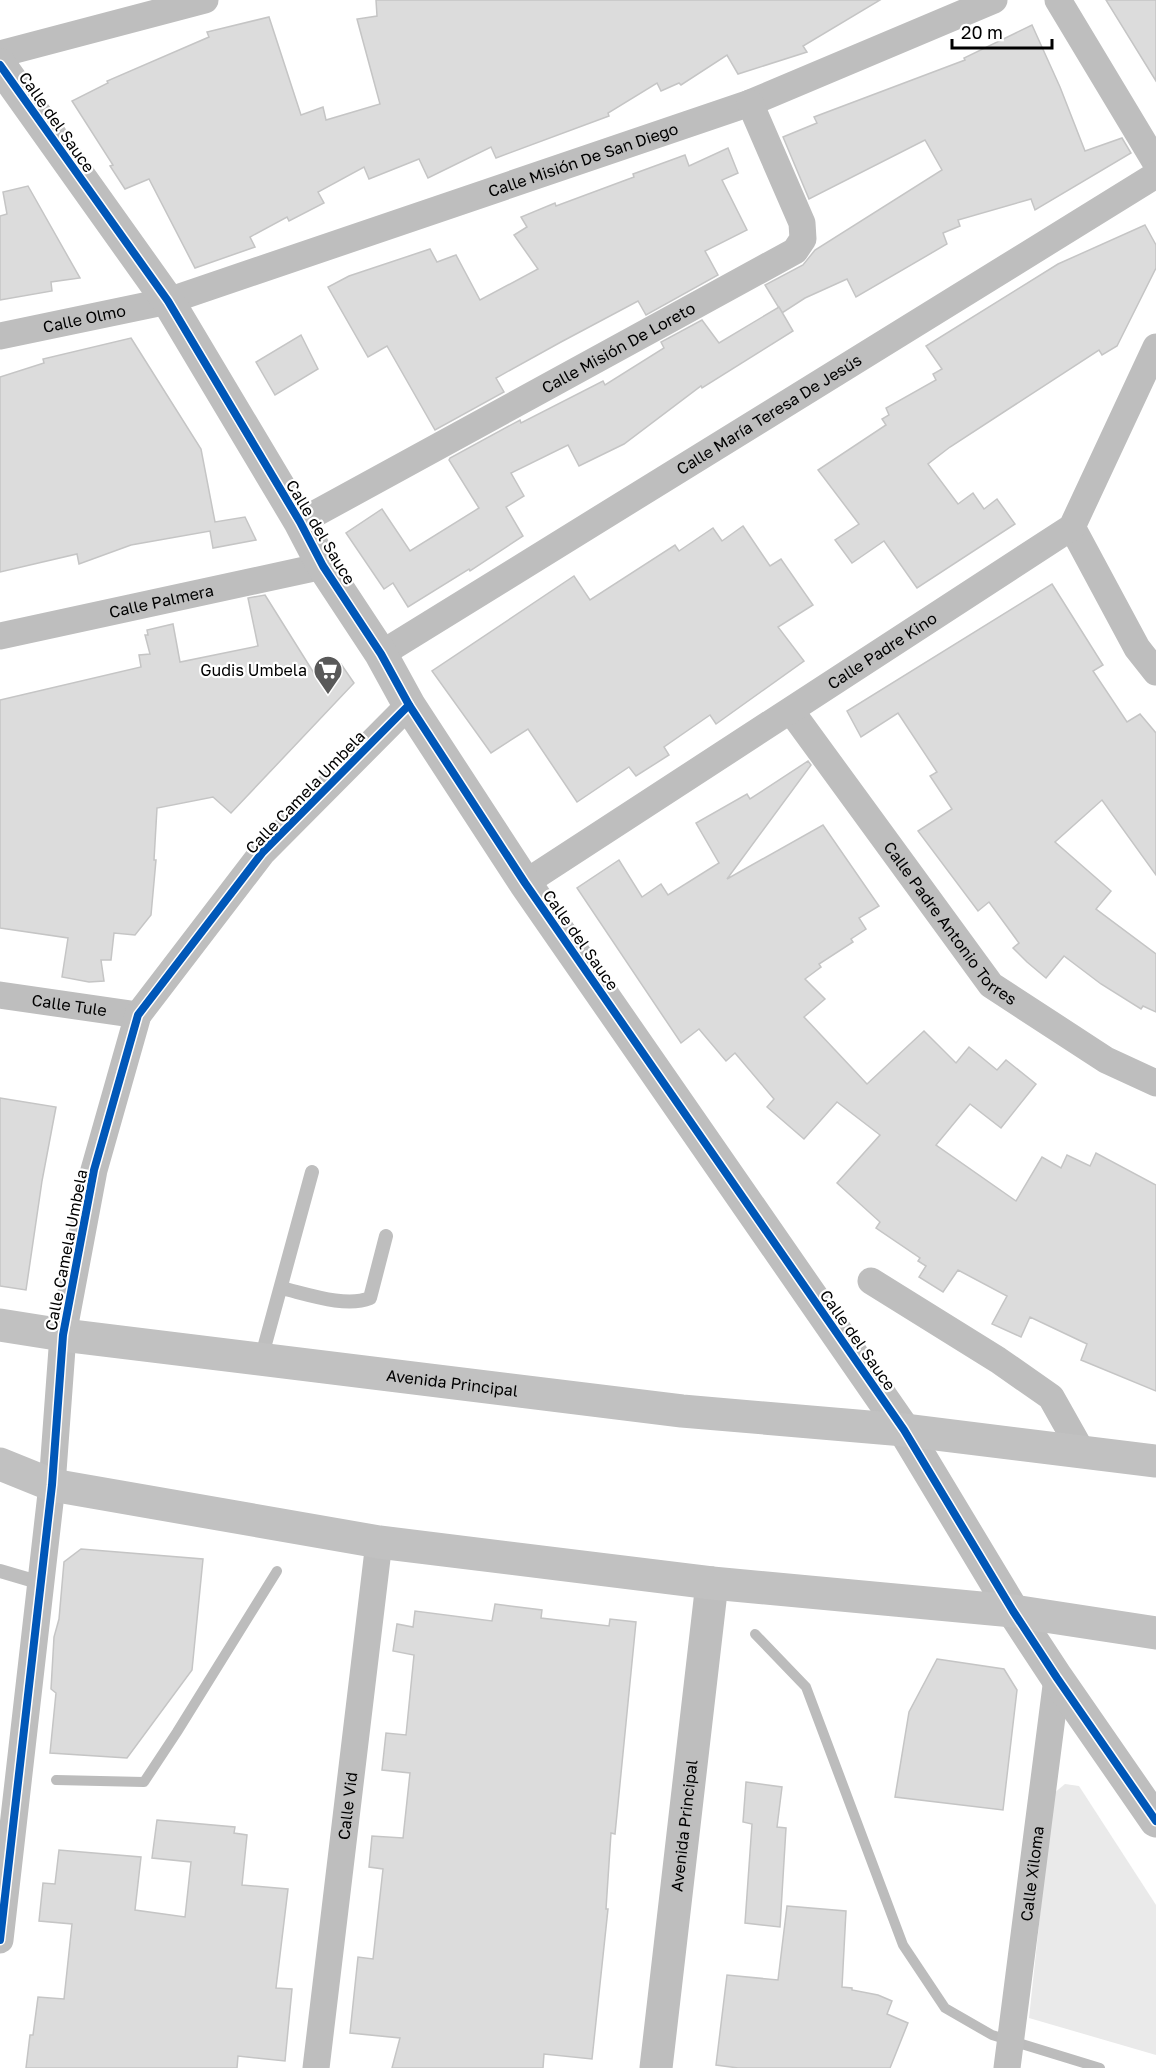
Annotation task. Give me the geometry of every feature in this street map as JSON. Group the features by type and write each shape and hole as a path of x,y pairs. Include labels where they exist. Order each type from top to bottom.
{"main road":[{"name":"Avenida Principal","path":"0,1325 63,1335 682,1411 904,1430 1156,1461"},
{"path":"0,1464 52,1485 379,1542 712,1583 1013,1611 1156,1633"}],"street":[{"path":"0,54 205,0"},
{"name":"Calle Misión De San Diego","path":"168,301 750,103 994,0"},
{"path":"1058,0 1156,163"},
{"name":"Calle del Sauce","path":"0,65 168,301 300,522 323,566 381,654 409,705 525,883 904,1430 1013,1611 1156,1821"},
{"name":"Calle Misión De Loreto","path":"300,522 795,251 803,239 802,223 750,103"},
{"name":"Calle María Teresa De Jesús","path":"381,654 1156,175"},
{"name":"Calle Olmo","path":"0,336 168,301"},
{"path":"1156,347 1072,526 1137,648 1156,672"},
{"name":"Calle Padre Kino","path":"525,883 1072,526"},
{"name":"Calle Palmera","path":"0,636 323,566"},
{"name":"Calle Camela Umbela","path":"0,1940 6,1831 41,1583 52,1485 63,1335 94,1170 138,1016 262,854 409,705"},
{"name":"Calle Padre Antonio Torres","path":"791,711 991,985 1106,1060 1156,1083"},
{"name":"Calle Tule","path":"0,995 138,1016"},
{"path":"871,1281 998,1360 1052,1397 1082,1452"},
{"name":"Calle Vid","path":"316,2068 379,1542"},
{"name":"Avenida Principal","path":"656,2068 712,1583"},
{"name":"Calle Xiloma","path":"1007,2068 1057,1678"}],"lane":[{"path":"261,1359 312,1172"},
{"path":"281,1288 344,1301 361,1302 370,1298 386,1236"},
{"path":"0,1571 41,1583"}],"shaded area":[{"path":"1065,1784 1079,1786 1156,1905 1156,2055 1029,2018 1053,1794"}],"building":[{"path":"376,0 880,0 803,46 807,52 738,74 727,55 681,85 679,83 661,91 657,83 608,113 609,116 496,158 491,147 428,178 419,159 369,179 364,167 318,192 324,203 289,221 287,217 250,237 255,247 195,268 149,179 125,189 110,166 113,165 72,101 108,83 107,81 209,37 207,32 269,17 301,115 323,107 326,120 380,104 357,19 377,16"},
{"path":"1106,0 1156,0 1156,81"},
{"path":"1032,25 1085,151 1122,138 1131,153 1035,210 1031,199 958,220 960,226 943,233 947,244 856,297 847,279 805,298 782,313 765,285 803,265 815,250 942,170 925,140 809,199 783,137 817,123 814,117 965,60 964,58"},
{"path":"728,148 738,173 722,180 747,230 705,251 718,275 646,315 638,301 561,342 496,378 504,392 435,430 387,346 368,357 328,287 349,276 430,249 437,262 456,255 480,300 538,269 514,235 527,227 521,217 555,203 556,206 634,177 633,174 685,155 689,166"},
{"path":"28,186 80,278 51,282 52,291 0,300 0,216 7,214 3,192"},
{"path":"1145,225 1156,245 1156,268 1117,346 1102,355 1099,350 950,447 928,464 958,504 973,493 984,509 997,499 1015,524 917,588 884,541 852,563 835,540 859,524 818,470 886,425 882,419 889,415 886,408 936,380 933,374 942,369 926,346 1058,264"},
{"path":"779,307 793,331 702,388 701,386 624,444 579,466 568,445 511,473 524,496 506,507 523,536 470,571 469,569 408,607 393,583 384,589 346,533 382,509 410,551 479,508 449,460 450,458 520,420 521,423 603,381 605,385 664,348 661,342 702,320 719,343"},
{"path":"301,335 318,369 275,395 256,362"},
{"path":"131,338 201,449 215,522 245,517 256,540 213,548 210,531 131,545 79,564 77,554 0,572 0,377 44,363 43,359"},
{"path":"743,526 770,566 781,559 813,605 778,627 804,661 716,724 710,715 664,747 669,755 636,776 629,767 577,802 528,729 491,753 432,671 574,576 590,600 675,545 679,551 713,528 722,541"},
{"path":"1052,584 1103,665 1093,671 1127,722 1140,714 1156,733 1156,875 1102,800 1055,842 1111,891 1096,909 1156,954 1156,1012 1143,1006 1141,1009 1101,984 1064,956 1046,978 1027,962 1013,948 1019,943 989,902 978,911 918,831 952,809 930,776 937,772 898,713 861,737 847,711"},
{"path":"265,595 317,678 341,664 354,683 231,813 213,797 157,808 154,860 156,860 151,915 135,935 114,933 111,960 101,960 104,981 89,982 62,977 68,938 0,928 0,700 141,667 139,655 150,654 145,635 148,635 147,630 173,624 180,662 258,646 248,598"},
{"path":"808,761 811,765 727,879 823,825 879,906 859,918 866,929 851,939 853,942 819,964 821,967 805,979 825,999 804,1017 867,1084 924,1031 956,1063 969,1047 997,1070 1006,1060 1036,1084 1001,1128 970,1104 936,1145 1016,1201 1042,1157 1061,1168 1067,1155 1090,1166 1096,1153 1156,1185 1156,1391 1081,1360 1087,1344 1030,1317 1021,1337 992,1324 1007,1296 958,1270 943,1292 919,1277 926,1266 918,1261 920,1258 876,1228 880,1222 837,1183 880,1135 837,1102 804,1139 767,1107 774,1099 735,1053 726,1061 699,1029 681,1043 577,888 619,860 642,897 661,884 668,895 719,863 696,823 747,794 750,799"},
{"path":"0,1098 56,1107 42,1181 26,1290 0,1286"},
{"path":"81,1549 203,1559 192,1670 127,1758 50,1753 56,1693 51,1689 54,1637 59,1619 64,1562"},
{"path":"495,1604 542,1610 541,1618 609,1626 610,1619 636,1622 615,1834 611,1833 606,1909 608,1909 592,2059 544,2054 543,2068 392,2068 400,2038 350,2033 358,1957 373,1959 383,1869 369,1867 372,1836 403,1838 410,1773 382,1770 386,1733 406,1735 414,1655 393,1651 397,1624 413,1627 415,1611 492,1621"},
{"path":"937,1659 1004,1669 1017,1690 1003,1810 895,1797 909,1712"},
{"path":"746,1782 782,1787 777,1827 786,1828 780,1927 745,1923 752,1824 743,1822"},
{"path":"157,1820 235,1827 234,1833 247,1835 242,1885 288,1889 276,1988 292,1989 285,2061 238,2056 237,2068 26,2068 38,1997 64,1999 72,1924 39,1921 43,1883 55,1884 59,1850 141,1857 135,1910 185,1917 191,1862 152,1858"},
{"path":"787,1906 846,1911 842,1987 878,1995 892,2001 887,2014 908,2023 890,2068 738,2068 716,2065 727,1975 778,1980"}],"waterway":[{"path":"56,1780 144,1782 277,1571"},
{"path":"755,1634 806,1687 903,1945 945,2008 992,2035 1100,2068"}],"cycle path":[{"path":"0,65 168,301 300,522 323,566 381,654 409,705 525,883 904,1430 1013,1611 1156,1821"},
{"path":"0,1940 52,1485 63,1335 94,1170 138,1015 262,853 409,705"}],"place":[{"name":"Gudis Umbela","path":"328,696"}]}
